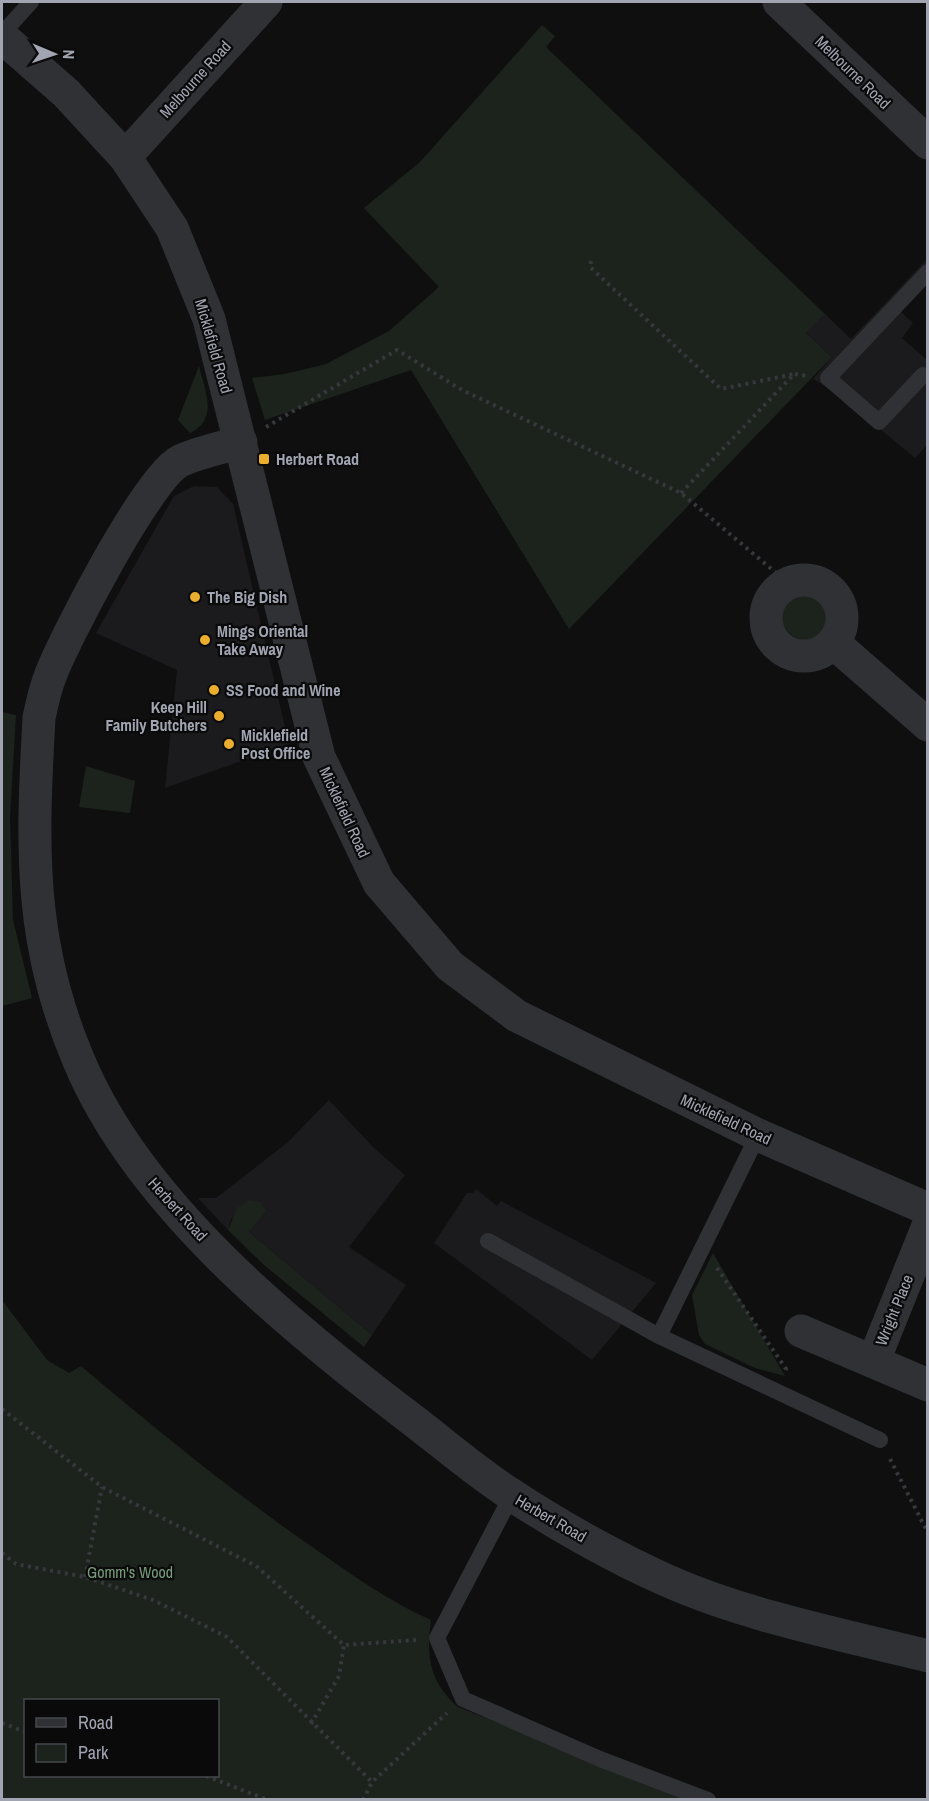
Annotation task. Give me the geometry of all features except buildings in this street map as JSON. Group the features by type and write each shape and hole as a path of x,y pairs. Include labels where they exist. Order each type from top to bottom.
{"street":[{"name":"Melbourne Road","path":"125,157 266,2"},
{"name":"Melbourne Road","path":"779,2 927,143"},
{"name":"Micklefield Road","path":"2,35 66,93 125,157 172,228 205,309 241,442 319,757 379,883 450,966 517,1016 758,1135 927,1209"},
{"name":"Herbert Road","path":"241,442 178,461 157,483 123,535 68,634 50,676 39,718 34,858 44,953 77,1057 91,1088 126,1145 167,1200 266,1300 332,1359 512,1496 635,1566 673,1583 777,1618 927,1656"},
{"path":"814,579 836,594 844,619 835,644 810,658 783,652 766,630 767,602 787,582 814,579"},
{"path":"835,644 927,725"},
{"name":"Wright Place","path":"874,1360 927,1226"},
{"name":"Wright Place","path":"801,1331 874,1360 927,1385"}],"lane":[{"path":"2,35 31,2"},
{"path":"923,375 879,422 828,378 927,272"},
{"path":"659,1336 758,1135"},
{"path":"488,1241 659,1336 762,1387 880,1440"},
{"path":"512,1496 437,1638 463,1699 600,1759 708,1800"}],"path":[{"path":"591,261 590,267 721,389 794,374 828,378"},
{"path":"241,442 397,350 462,390 681,493 787,582"},
{"path":"681,493 794,374"},
{"path":"703,1246 786,1369 762,1387"},
{"path":"2,1409 102,1487 256,1566 344,1645 437,1638"},
{"path":"880,1440 927,1533"},
{"path":"85,1576 102,1487"},
{"path":"2,1553 16,1564 85,1576 153,1600 227,1637 311,1724 372,1782"},
{"path":"311,1724 339,1676 344,1645"},
{"path":"363,1800 372,1782 463,1699"},
{"path":"2,1723 24,1731"},
{"path":"209,1777 268,1800"}],"shaded area":[{"path":"927,259 927,281 900,311 913,323 902,338 927,360 927,445 915,458 835,392 813,379 832,357 806,333 825,314 851,339"},
{"path":"194,486 217,487 233,504 289,744 165,788 177,670 96,633 174,496"},
{"path":"329,1100 373,1147 405,1175 349,1247 406,1285 372,1335 249,1232 265,1211 231,1219 228,1230 198,1198 216,1198 288,1142"},
{"path":"476,1189 497,1206 501,1201 656,1283 592,1360 434,1243 467,1193 473,1193"}],"green space":[{"path":"542,25 555,36 546,47 825,314 806,333 832,357 569,629 411,370 265,420 252,378 285,374 326,364 389,331 439,287 364,208 420,162"},
{"path":"199,366 208,404 207,412 199,427 190,433 178,420"},
{"path":"809,583 820,585 833,596 838,612 836,623 825,636 809,641 798,639 785,628 780,612 782,601 793,588"},
{"path":"2,712 16,715 10,817 13,920 32,998 2,1006"},
{"path":"86,766 135,781 130,813 79,807"},
{"path":"249,1200 260,1202 266,1211 249,1232 372,1335 364,1347 264,1265 228,1230 237,1208"},
{"path":"713,1253 785,1376 755,1368 705,1344 699,1335 692,1295"},
{"name":"Gomm's Wood","path":"2,1300 47,1360 69,1373 81,1366 197,1462 287,1529 373,1588 431,1620 429,1645 435,1678 458,1707 691,1799 2,1799"}],"place":[{"name":"Herbert Road","path":"264,459"},
{"name":"The Big Dish","path":"195,597"},
{"name":"Mings Oriental Take Away","path":"205,640"},
{"name":"SS Food and Wine","path":"214,690"},
{"name":"Keep Hill Family Butchers","path":"219,716"},
{"name":"Micklefield Post Office","path":"229,744"}]}
